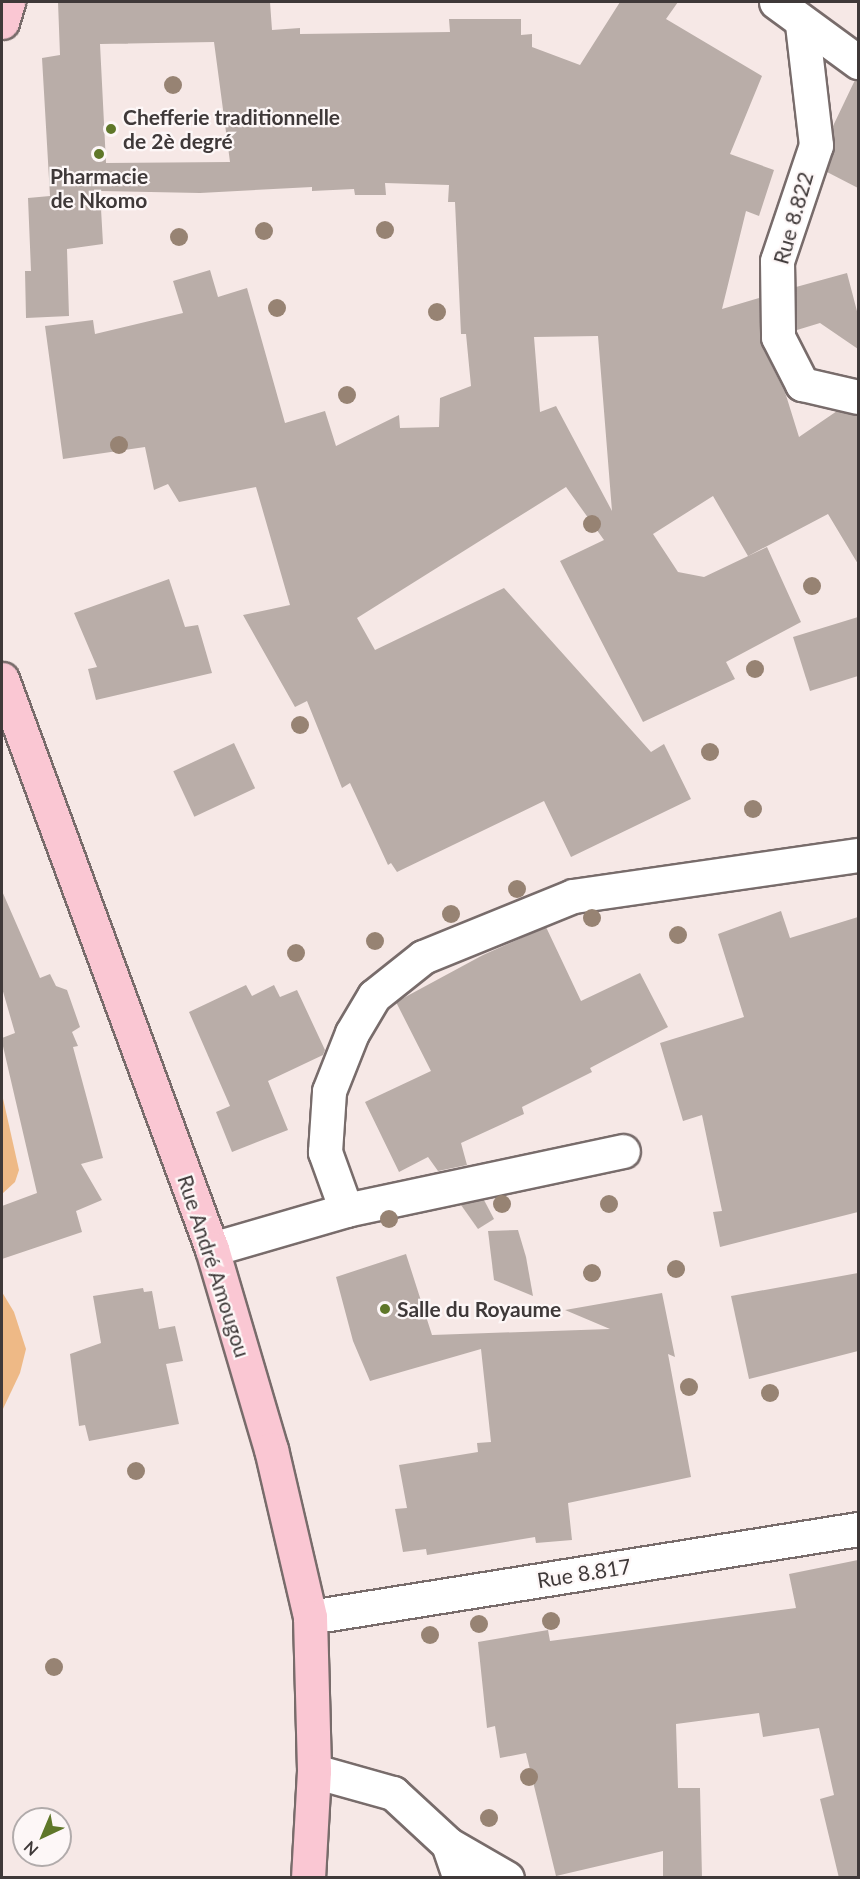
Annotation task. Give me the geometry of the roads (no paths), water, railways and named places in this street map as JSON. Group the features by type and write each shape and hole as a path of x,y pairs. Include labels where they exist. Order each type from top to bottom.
{"main road":[{"path":"2,22 8,2"},
{"name":"Rue André Amougou","path":"2,679 212,1249 271,1449 310,1617 314,1771 308,1878"}],"street":[{"path":"776,2 802,24 858,62"},
{"name":"Rue 8.822","path":"802,24 816,145 777,261 778,337 802,384 858,398"},
{"path":"346,1210 325,1152 329,1091 352,1034 374,996 423,957 573,896 858,855"},
{"path":"212,1249 346,1210 623,1151"},
{"name":"Rue 8.817","path":"310,1617 858,1529"},
{"path":"314,1771 393,1793 448,1844 507,1878"},
{"path":"448,1844 460,1878"}],"place":[{"name":"Chefferie traditionnelle de 2è degré","path":"111,129"},
{"name":"Pharmacie de Nkomo","path":"99,154"},
{"name":"Salle du Royaume","path":"385,1309"}]}
